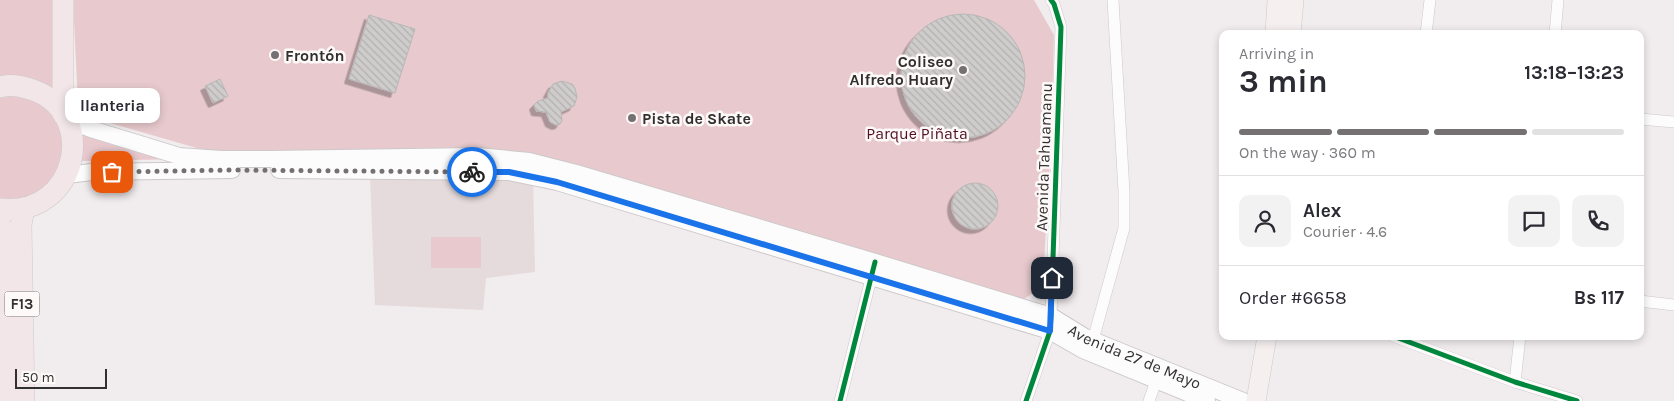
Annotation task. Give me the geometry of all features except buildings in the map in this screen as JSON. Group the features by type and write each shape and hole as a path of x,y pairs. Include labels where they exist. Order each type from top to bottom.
{"highway":[{"path":"63,0 65,117"},
{"path":"0,87 21,86 38,91 52,101 65,117 71,130 73,153 67,175 49,196 38,204 24,208 0,209"},
{"name":"F13","path":"24,208 21,225 24,401"},
{"name":"F13","path":"0,222 3,238 7,401"}],"main road":[{"path":"1275,30 1277,0"},
{"path":"1291,30 1294,0"},
{"name":"Avenida 27 de Mayo","path":"65,117 91,129 179,156 221,159 478,156 529,161 576,173 873,269 1051,324 1244,401"},
{"name":"Avenida 27 de Mayo","path":"67,175 92,172 229,170 509,172 557,182 873,269"},
{"name":"Avenida 27 de Mayo","path":"1051,324 1083,350 1207,401"},
{"path":"1244,401 1253,340"},
{"path":"1256,401 1266,340"}],"street":[{"name":"Avenida Tahuamanu","path":"1026,401 1051,324 1061,27 1051,0"},
{"path":"1093,340 1124,228 1124,192 1112,0"},
{"path":"1426,30 1430,0"},
{"path":"1555,30 1558,0"},
{"path":"1644,119 1674,122"},
{"path":"840,401 873,269"},
{"path":"1644,301 1674,305"},
{"path":"1404,340 1515,382 1577,401"},
{"path":"1515,382 1520,340"},
{"path":"1149,401 1156,381"}],"shaded area":[{"path":"370,173 504,175 533,181 535,272 486,278 483,310 375,305"}],"green space":[{"path":"0,0 56,0 62,99 0,79"},
{"name":"Parque Piñata","path":"73,0 1034,0 1054,35 1051,146 1043,279 1032,293 1019,302 571,167 228,157 89,117 81,111 78,104"},
{"path":"11,94 28,97 44,105 55,118 63,134 61,168 37,196 0,203 0,96"},
{"path":"82,129 181,159 81,161"},
{"path":"431,237 481,237 481,268 431,268"}],"cycle path":[{"path":"1026,401 1050,331 1051,316 1061,27 1051,0"},
{"path":"840,401 875,262"},
{"path":"1404,340 1515,382 1577,401"}],"way so far":[{"path":"112,172 229,170 472,172"}],"place":[{"name":"Frontón","path":"275,55"},
{"name":"Coliseo Alfredo Huary","path":"963,70"},
{"name":"Pista de Skate","path":"632,118"},
{"name":"llanteria","path":"112,172"}],"route":[{"path":"472,172 509,172 557,182 1050,331 1052,278"}]}
